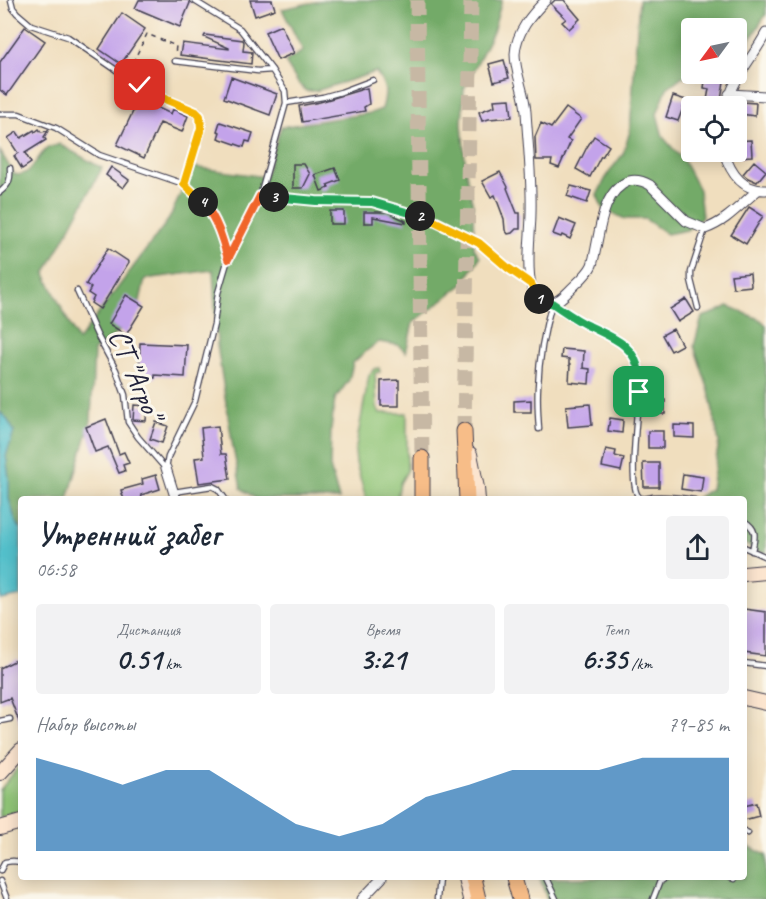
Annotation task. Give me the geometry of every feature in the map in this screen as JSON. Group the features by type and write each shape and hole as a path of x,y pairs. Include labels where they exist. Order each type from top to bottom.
{"main road":[{"path":"464,431 467,496"},
{"path":"464,431 478,496"},
{"path":"417,496 422,458"},
{"path":"422,458 422,496"},
{"path":"747,569 764,572"},
{"path":"747,574 764,572"},
{"path":"747,701 766,704"},
{"path":"0,773 18,753"},
{"path":"0,828 18,823"},
{"path":"465,880 470,899"},
{"path":"473,880 478,899"},
{"path":"515,880 522,899"},
{"path":"519,880 522,899"}],"street":[{"path":"546,0 521,32 515,54 526,108 531,199 529,264 531,284 540,300 546,303 559,300 590,269 603,218 612,195 626,182 635,180 650,185 686,221 705,229 723,220 762,190"},
{"path":"729,94 763,43 766,33"},
{"path":"729,94 766,96"},
{"path":"728,162 732,172 744,185 762,190"},
{"path":"166,468 175,496"},
{"path":"362,899 380,880"}],"lane":[{"path":"11,0 13,8 31,25 68,37 160,97 196,112 200,116 201,128 184,184"},
{"path":"166,468 168,457 195,401 214,324 218,293 228,259 260,196 286,103 285,91 272,70 240,29 193,0"},
{"path":"175,61 272,70"},
{"path":"286,103 323,97 373,80"},
{"path":"0,114 19,114 56,128 99,155 184,184 212,214 228,259"},
{"path":"0,192 11,179 10,168"},
{"path":"260,196 316,201 372,202 432,220 479,243 531,284"},
{"path":"698,308 690,280 705,229"},
{"name":"СТ \"Агро\"","path":"77,291 116,370 125,395 128,422 138,437 166,468"},
{"path":"539,429 537,389 547,320 552,303 587,325 620,341 635,361 639,372 639,392 634,475 636,492 641,496"},
{"path":"175,496 212,486 223,496"},
{"path":"747,524 754,531 752,550"},
{"path":"747,548 766,556"},
{"path":"747,663 766,666"},
{"path":"0,721 10,719"},
{"path":"0,871 5,862 18,862"},
{"path":"0,880 7,899"},
{"path":"437,899 440,880"},
{"path":"547,880 556,899"},
{"path":"653,899 662,880"}],"path":[{"path":"125,76 147,34 176,46"},
{"path":"132,100 140,85"}],"green space":[{"path":"324,0 502,0 493,32 464,89 462,124 466,172 473,205 474,248 480,257 463,284 413,323 406,352 398,345 379,342 353,363 349,380 335,399 331,429 330,467 338,496 252,496 241,488 217,345 213,270 145,279 136,318 94,351 91,421 69,496 18,496 18,525 9,499 6,456 14,431 0,412 0,151 14,174 20,175 30,170 49,147 59,144 102,168 45,274 78,341 169,219 193,167 265,177 281,127 371,113 382,109 385,89 376,72 316,91 306,91 298,83 285,62 303,51 282,9"},
{"path":"639,0 766,0 766,14 747,45 747,18 681,18 681,78 667,88 657,114 663,137 681,158 681,162 684,162 699,190 702,217 687,230 667,234 645,219 625,219 603,209 597,195 608,174 623,154 630,131"},
{"path":"728,306 761,320 766,325 766,553 756,551 747,545 747,496 700,496 711,489 719,442 709,391 694,346 702,317"},
{"path":"379,368 380,372 375,373 377,407 380,413 407,413 407,471 400,483 398,496 365,496 356,463 355,452 369,375 374,369"},
{"path":"18,768 18,812 0,817 0,790"},
{"path":"747,846 766,855 766,899 547,899 541,880 747,880"}],"water":[{"path":"0,412 14,431 6,456 9,499 18,525 18,597 1,600"}],"building":[{"path":"139,0 189,0 190,3 180,27 135,8"},
{"path":"250,0 272,0 275,9 255,16"},
{"path":"555,0 564,0 580,19 569,29 562,22 566,19 551,4"},
{"path":"122,13 145,29 121,64 99,49"},
{"path":"281,25 294,53 278,60 265,32"},
{"path":"25,27 45,41 7,95 0,90 0,62"},
{"path":"205,35 243,40 243,51 252,52 251,64 180,55 182,43 229,49 204,37"},
{"path":"504,60 509,78 494,82 489,64"},
{"path":"231,77 277,94 270,115 224,98"},
{"path":"705,84 724,84 722,96 708,96 709,89 704,88"},
{"path":"367,88 369,104 364,107 365,111 302,122 299,106"},
{"path":"673,96 681,98 681,113 678,121 666,117"},
{"path":"139,99 171,114 173,109 188,116 182,132 160,123 144,158 117,145"},
{"path":"510,99 512,117 482,121 479,112 495,106 494,100"},
{"path":"747,102 756,103 755,116 747,115"},
{"path":"566,108 581,119 567,139 571,141 559,168 551,165 552,160 536,160 535,137 541,123 551,128"},
{"path":"220,122 253,133 250,142 246,141 244,147 218,138 220,132 217,131"},
{"path":"39,129 41,132 48,131 44,137 46,140 25,153 31,163 22,169 14,156 18,153 8,138 17,132 21,138"},
{"path":"594,136 609,146 590,177 576,169"},
{"path":"747,140 751,140 752,156 747,156"},
{"path":"754,161 766,171 757,182 743,174"},
{"path":"293,164 304,164 310,174 303,188 293,188"},
{"path":"111,167 129,180 123,188 106,175"},
{"path":"335,168 340,180 327,185 329,188 321,191 315,175"},
{"path":"500,172 517,213 520,213 520,229 508,234 495,195 491,197 482,181"},
{"path":"571,186 591,191 587,203 567,196"},
{"path":"749,207 763,216 746,244 731,235"},
{"path":"330,211 344,211 344,224 330,224"},
{"path":"364,212 388,212 406,223 373,217 373,223 364,223"},
{"path":"559,218 576,225 570,239 553,234"},
{"path":"108,248 129,262 100,309 91,303 94,297 88,293 91,288 86,284"},
{"path":"750,273 751,286 733,288 731,275"},
{"path":"126,295 144,306 126,335 109,324"},
{"path":"686,299 694,312 678,322 670,309"},
{"path":"673,329 682,345 671,351 662,335"},
{"path":"140,343 187,345 185,377 155,375 155,378 139,377"},
{"path":"562,349 584,351 583,368 590,369 589,384 569,382 569,359 561,358"},
{"path":"399,380 399,406 381,406 381,381"},
{"path":"647,399 665,400 665,414 646,414"},
{"path":"531,400 531,412 514,412 514,401"},
{"path":"590,404 592,425 568,427 566,406"},
{"path":"134,405 147,406 146,421 133,420"},
{"path":"610,418 623,420 622,433 608,431"},
{"path":"106,419 119,454 124,452 129,463 123,465 125,471 119,473 108,447 95,452 86,427"},
{"path":"156,422 168,426 162,443 150,439"},
{"path":"674,425 694,426 694,438 674,437"},
{"path":"218,426 221,454 226,454 230,479 199,483 195,458 204,457 201,428"},
{"path":"648,431 663,431 663,448 648,448"},
{"path":"606,449 616,451 615,456 624,458 621,471 602,467"},
{"path":"643,463 659,463 659,487 644,487"},
{"path":"683,474 703,477 701,492 681,489"},
{"path":"156,475 160,489 141,496 123,496 121,490 143,484 142,479"},
{"path":"747,609 766,612 766,656 747,653"},
{"path":"18,659 18,719 10,698 0,702 0,668"},
{"path":"756,803 759,816 747,819 747,805"}],"tunnel":[{"path":"417,0 422,458"},
{"path":"464,431 471,0"}],"route":[{"path":"140,85 200,116 201,128 184,184 212,214 228,259 260,196 316,201 372,202 432,220 479,243 531,284 540,300 552,303 587,325 620,341 635,361 639,372 639,392"}]}
